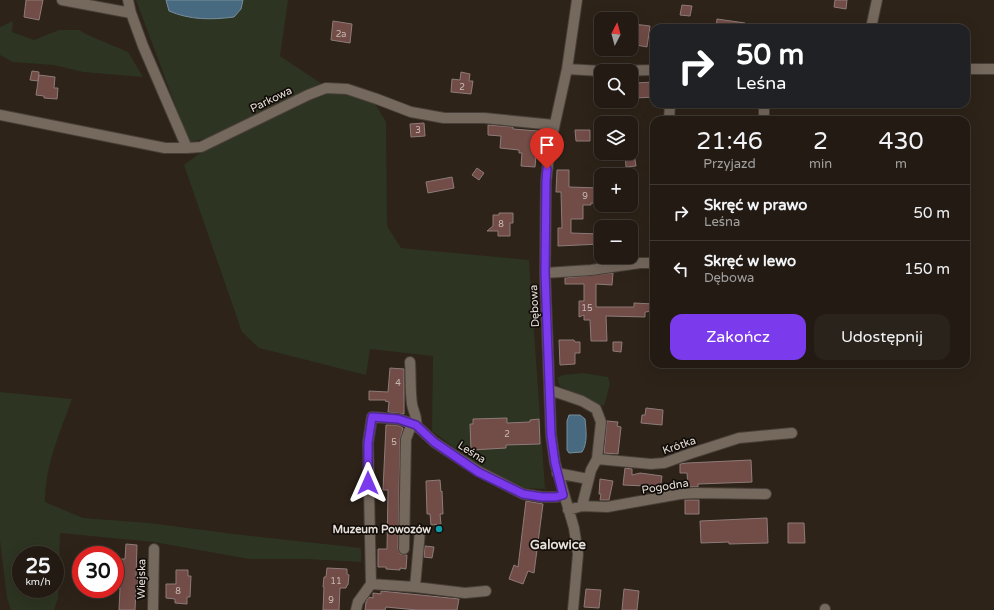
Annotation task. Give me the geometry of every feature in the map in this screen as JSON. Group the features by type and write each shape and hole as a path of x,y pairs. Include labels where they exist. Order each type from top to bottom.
{"street":[{"path":"62,0 131,13"},
{"path":"128,0 143,46 187,148"},
{"name":"Dębowa","path":"573,610 578,554 574,528 557,473 551,435 545,273 546,181 554,125 567,69 577,0"},
{"path":"872,24 876,0"},
{"path":"567,69 594,71"},
{"path":"970,69 994,69"},
{"path":"638,70 650,70"},
{"name":"Parkowa","path":"0,115 165,148 187,148 201,146 308,95 326,88 347,89 411,112 444,118 484,118 554,125"},
{"path":"545,273 591,270 650,263"},
{"path":"404,549 406,439 417,419 412,405 410,362"},
{"path":"550,390 582,401 596,409 601,422 597,459 588,479 582,506"},
{"path":"356,610 358,602 370,584 368,443 372,417 398,419 414,424"},
{"name":"Leśna","path":"414,424 434,442 478,472 523,494 542,497 556,497 563,495"},
{"name":"Krótka","path":"597,459 651,464 664,463 696,451 739,438 792,433"},
{"path":"557,473 588,479"},
{"name":"Pogodna","path":"568,510 582,506 607,507 680,494 766,494"},
{"path":"415,587 420,531"},
{"name":"Wiejska","path":"153,610 154,549"},
{"path":"370,584 415,587 464,593 486,591"}],"green space":[{"path":"136,0 288,0 280,56 322,84 208,138 189,142"},
{"path":"13,21 12,32 34,40 59,30 79,30 128,52 143,77 83,72 54,65 13,62 0,55 0,27"},
{"path":"329,91 374,102 386,122 387,226 401,248 529,260 545,489 522,488 480,467 432,431 433,356 370,349 366,375 259,348 242,332 184,165 207,148"},
{"path":"583,373 608,377 610,384 604,406 594,403 560,386 557,378 563,375"},
{"path":"0,392 72,399 50,462 45,502 83,518 149,523 361,548 361,562 306,559 249,559 154,542 60,533 60,546 12,546 12,598 58,598 54,610 11,610 7,598 0,540"}],"water":[{"path":"166,0 243,0 241,9 234,17 209,19 193,18 169,11"},
{"path":"569,415 580,415 585,419 586,440 582,452 569,453 567,450 567,421"}],"building":[{"path":"26,0 43,0 39,20 24,17"},
{"path":"835,0 847,0 846,9 834,7"},
{"path":"682,5 692,6 690,16 680,15"},
{"path":"717,19 745,23 745,24 716,24"},
{"path":"333,21 352,24 350,43 331,40"},
{"path":"638,24 650,26 647,47 638,45"},
{"path":"32,71 39,72 38,81 30,80"},
{"path":"461,72 470,74 469,81 473,81 471,94 451,92 452,79 460,80"},
{"path":"39,75 55,77 54,88 58,88 57,99 44,98 44,96 36,95"},
{"path":"650,82 650,97 638,98 638,83"},
{"path":"424,123 425,136 411,137 410,124"},
{"path":"488,125 538,131 535,167 521,166 522,153 519,153 519,150 500,148 501,136 488,135"},
{"path":"575,130 590,130 590,141 576,141"},
{"path":"626,160 635,160 636,166 626,167"},
{"path":"477,168 484,173 479,180 472,175"},
{"path":"557,170 569,170 569,187 594,188 594,203 591,203 591,205 583,205 583,219 571,219 571,233 594,234 594,244 558,246 558,228 562,228 561,192 556,192"},
{"path":"452,177 454,188 428,193 426,182"},
{"path":"499,213 513,213 513,223 510,223 510,236 498,236 498,231 487,231 493,226 493,215 499,215"},
{"path":"613,273 612,285 596,284 596,307 634,307 634,303 650,304 650,311 645,312 645,317 606,316 607,341 591,341 590,320 584,320 584,315 579,317 579,301 584,301 584,284 565,284 565,278"},
{"path":"559,340 574,340 575,342 580,342 580,353 575,353 575,364 560,365"},
{"path":"613,342 622,342 621,352 613,351"},
{"path":"390,368 404,369 404,414 388,412 389,402 385,401 386,400 369,400 369,391 388,392"},
{"path":"646,408 663,410 662,425 641,423 642,415 645,415"},
{"path":"507,418 507,423 530,422 530,420 539,419 540,444 506,445 506,448 471,450 470,424 473,424 473,419"},
{"path":"607,421 618,422 617,426 621,427 618,454 604,453"},
{"path":"386,425 397,425 403,428 400,439 398,549 400,554 407,555 406,569 400,568 400,570 378,567 378,549 387,549 388,490 383,490"},
{"path":"751,460 752,482 698,484 698,487 688,487 687,473 680,473 680,464"},
{"path":"625,468 632,469 632,475 640,473 662,476 660,490 645,488 645,486 623,485"},
{"path":"600,479 613,481 609,500 600,500"},
{"path":"440,480 443,514 440,514 441,524 431,525 430,514 427,514 426,481"},
{"path":"685,500 699,500 699,514 685,514"},
{"path":"526,501 543,504 534,573 528,571 523,584 509,579 514,565 518,567"},
{"path":"767,518 768,543 701,543 700,521"},
{"path":"788,523 804,523 805,543 788,543"},
{"path":"126,544 137,545 136,577 138,577 138,589 136,589 135,610 119,610 120,598 124,598"},
{"path":"425,546 434,547 432,558 424,557"},
{"path":"327,568 347,569 347,574 349,575 348,585 346,588 340,588 339,610 323,610 323,587"},
{"path":"176,570 188,570 188,576 191,576 190,597 187,597 187,604 175,603 175,599 166,598 166,584 176,584"},
{"path":"586,589 601,590 599,608 584,607"},
{"path":"624,589 639,591 637,610 622,610"},
{"path":"381,591 459,599 457,610 417,610 386,607 385,610 365,610 366,602 369,597 373,598 373,593 381,594"}],"place":[{"name":"Muzeum Powozów","path":"439,529"}],"district":[{"name":"Galowice","path":"558,544"}],"route":[{"path":"368,483 368,443 372,417 398,419 416,425 434,442 478,472 523,494 542,497 556,497 563,495 555,463 551,435 551,402 545,273 547,169"}]}
